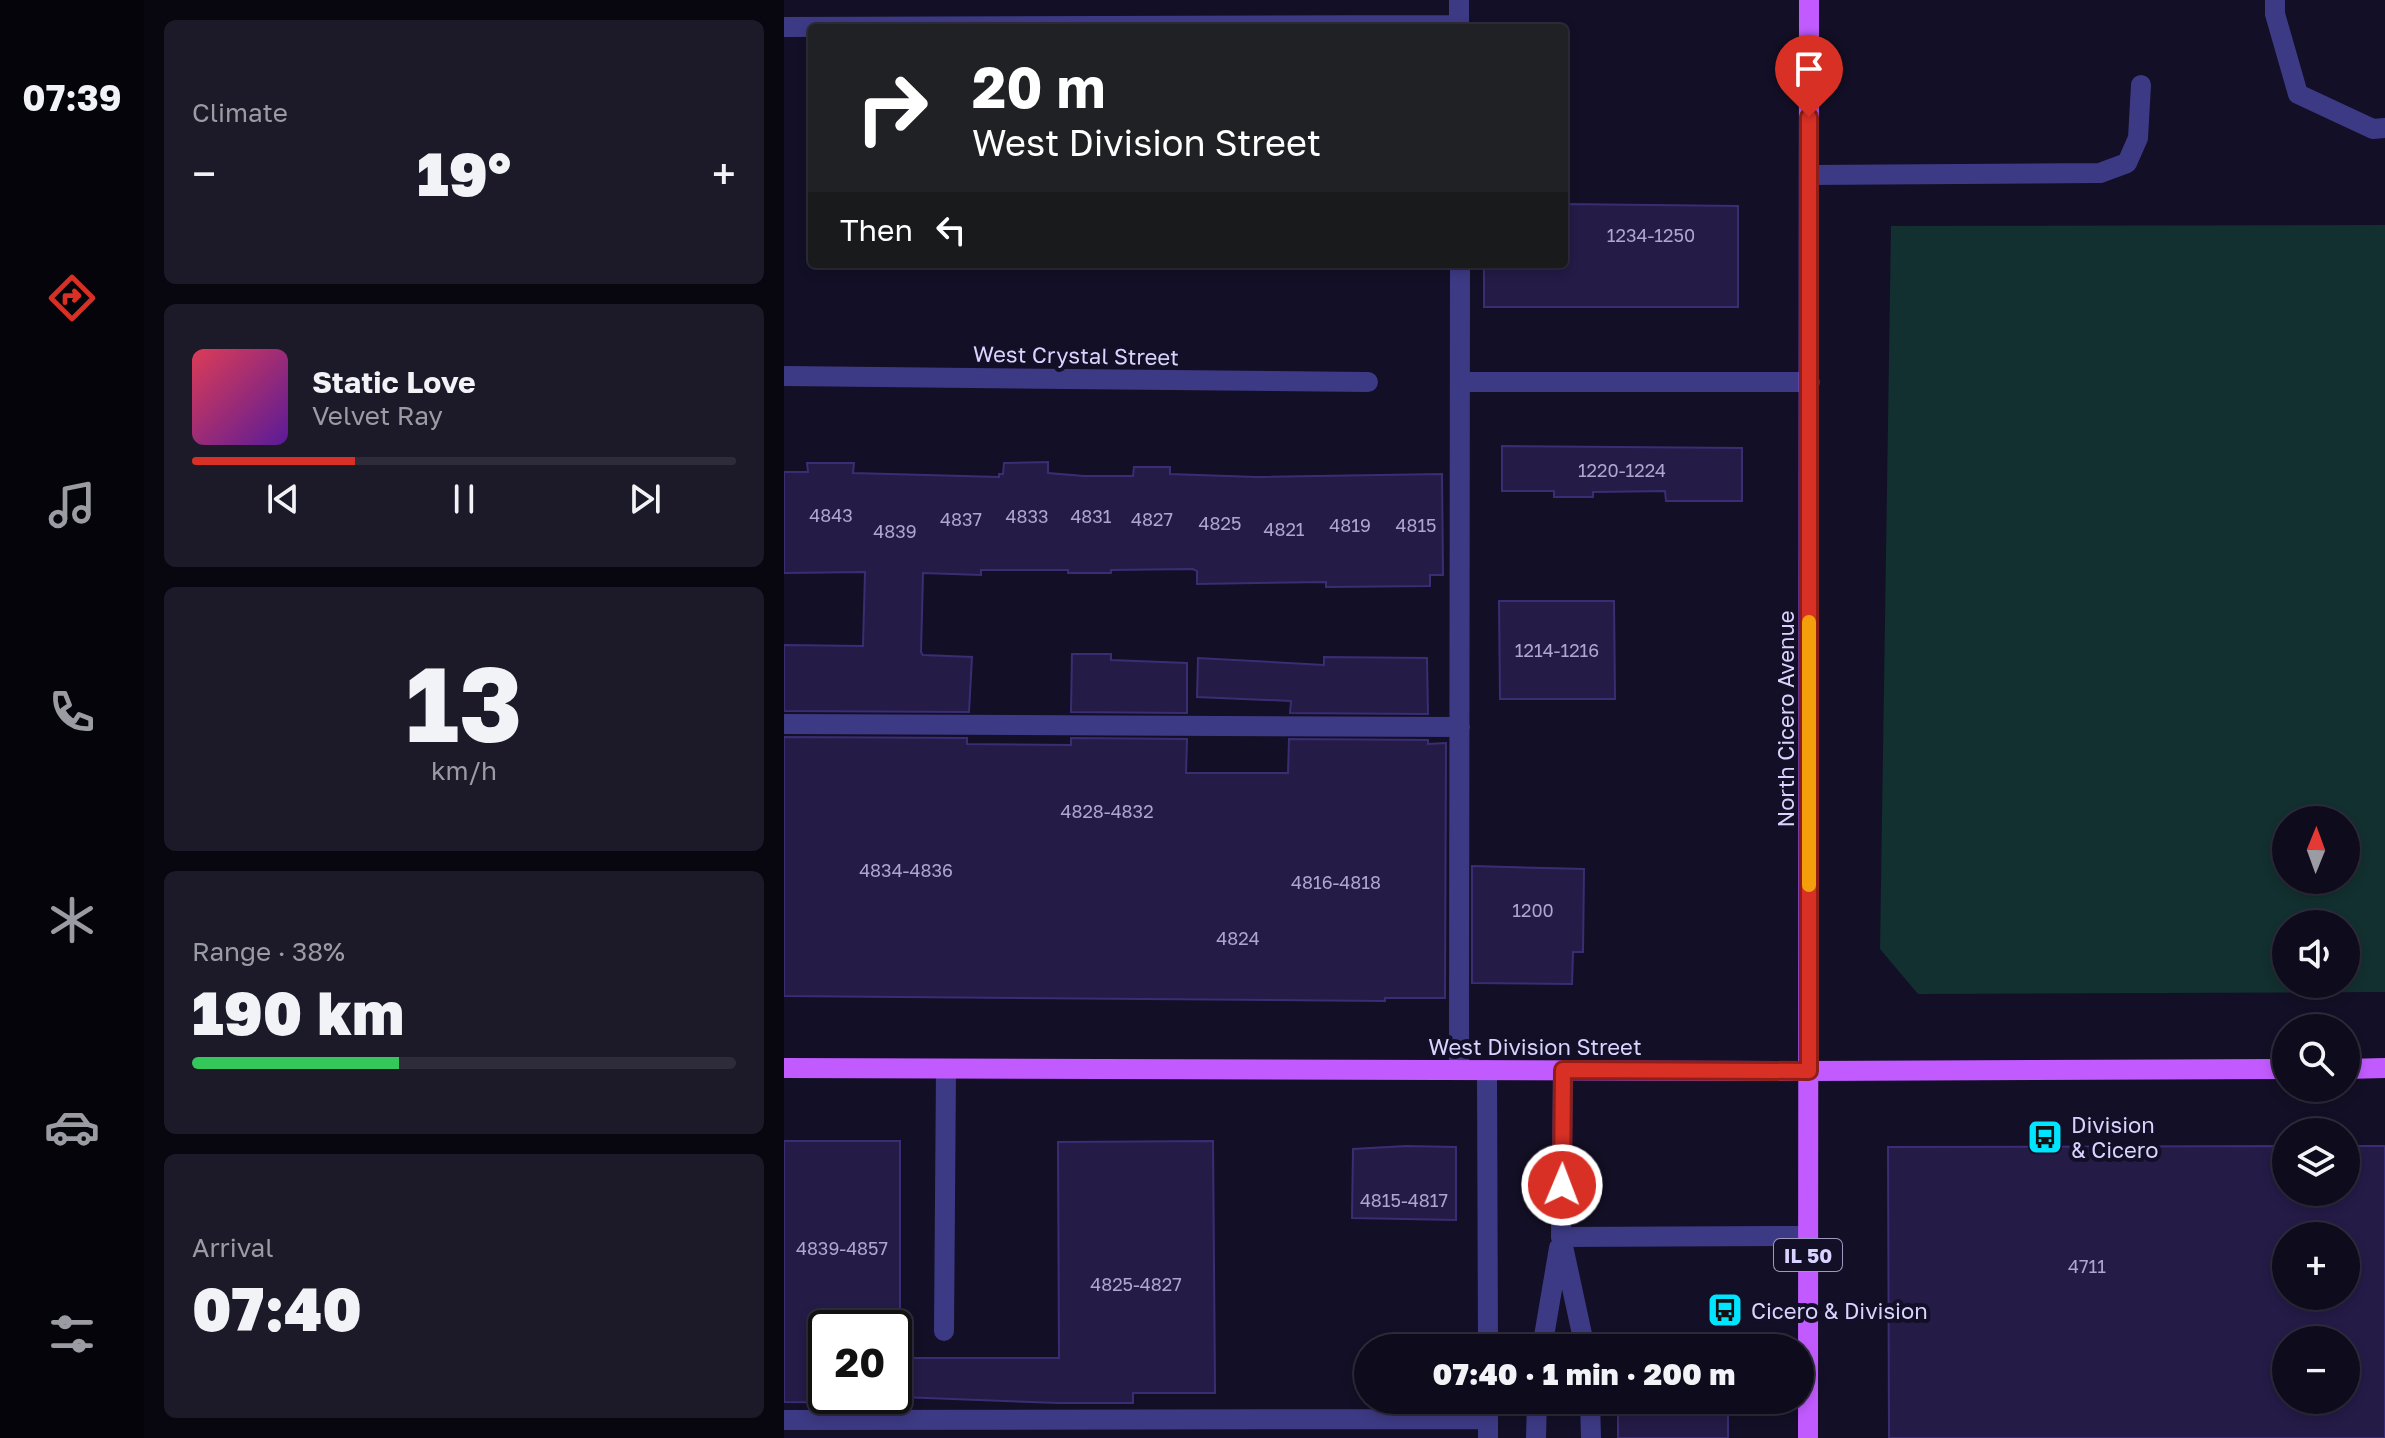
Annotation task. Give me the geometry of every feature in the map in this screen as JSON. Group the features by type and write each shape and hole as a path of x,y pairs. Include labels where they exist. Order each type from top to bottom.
{"main road":[{"name":"North Cicero Avenue","path":"1808,1438 1809,0"},
{"name":"West Division Street","path":"784,1068 2272,1069"},
{"path":"2360,1069 2385,1068"}],"street":[{"path":"1459,0 1459,24"},
{"path":"2275,0 2275,14 2298,94 2373,129 2385,128"},
{"path":"784,27 808,27"},
{"path":"1809,175 2100,173 2127,163 2138,138 2141,85"},
{"path":"1459,1070 1460,268"},
{"name":"West Crystal Street","path":"784,376 1368,382"},
{"path":"1460,382 1810,382"},
{"path":"784,724 1460,727"},
{"path":"944,1331 946,1069"},
{"path":"1487,1070 1488,1334"},
{"path":"1544,1334 1561,1237 1563,1070"},
{"path":"1561,1237 1808,1236"},
{"path":"1561,1237 1582,1334"},
{"path":"1536,1438 1537,1414"},
{"path":"1590,1414 1591,1438"},
{"path":"784,1420 1488,1419"}],"green space":[{"path":"2385,225 2385,992 2360,992 2360,910 2272,910 2272,992 1918,994 1880,949 1891,226"}],"building":[{"path":"1568,204 1738,206 1738,307 1484,307 1484,268 1568,268"},
{"path":"1502,446 1742,448 1742,501 1666,501 1665,491 1593,492 1593,497 1554,497 1554,491 1502,491"},
{"path":"1048,462 1048,473 1084,476 1133,476 1134,467 1170,467 1170,474 1256,477 1442,474 1443,575 1430,575 1430,586 1326,587 1326,582 1197,584 1197,571 1193,569 1111,570 1111,573 981,570 981,575 923,573 921,652 923,655 972,657 969,712 784,711 784,645 863,646 865,572 784,573 784,472 808,472 807,463 854,463 853,473 999,477 1003,474 1004,463"},
{"path":"1499,601 1614,601 1615,699 1500,699"},
{"path":"1072,654 1111,654 1111,660 1187,663 1187,713 1071,712"},
{"path":"1324,657 1427,658 1428,714 1290,713 1291,701 1197,697 1198,658 1324,665"},
{"path":"784,737 967,738 967,744 1071,745 1071,738 1187,739 1186,773 1288,773 1289,739 1428,740 1428,744 1446,743 1445,998 1385,998 1385,1001 784,996"},
{"path":"1472,866 1584,869 1583,952 1573,952 1572,984 1472,983"},
{"path":"784,1141 900,1141 900,1310 808,1310 808,1402 784,1402"},
{"path":"1213,1141 1215,1393 1133,1393 1133,1403 912,1397 912,1358 1059,1358 1058,1142"},
{"path":"2272,1146 2272,1206 2360,1206 2360,1146 2385,1146 2385,1438 1889,1438 1888,1147"},
{"path":"1456,1147 1456,1220 1352,1218 1353,1149"},
{"path":"1618,1414 1728,1414 1728,1438 1618,1438"}],"slow traffic":[{"path":"1809,622 1809,885"}],"place":[{"name":"Division & Cicero","path":"2045,1137"},
{"name":"Cicero & Division","path":"1725,1310"}],"route":[{"path":"1562,1185 1563,1070 1809,1071 1809,117"}]}
